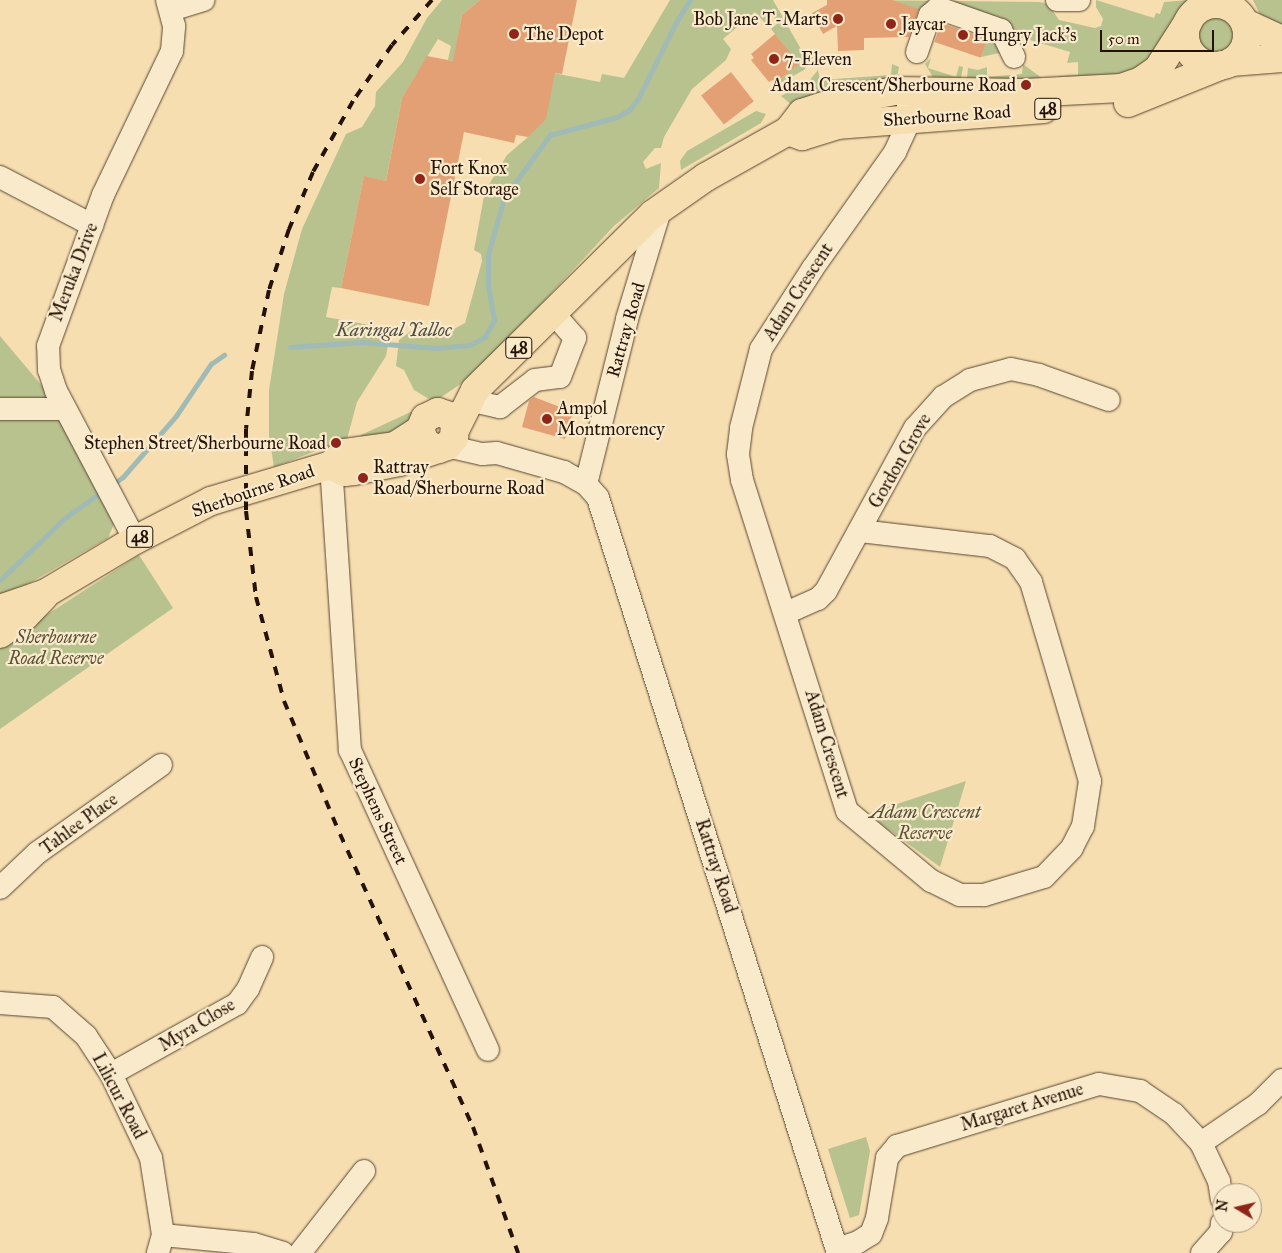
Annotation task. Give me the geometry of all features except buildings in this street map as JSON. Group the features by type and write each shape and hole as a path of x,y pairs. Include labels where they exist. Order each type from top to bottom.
{"main road":[{"path":"1282,40 1224,4 1213,4 1195,12 1185,38 1192,54 1207,65 1282,58"},
{"name":"Sherbourne Road","path":"0,634 25,616 46,593 134,540 211,501 331,465 343,453 390,448 443,433 472,395 661,207 788,131 797,117 814,108 878,93 909,90 1024,93 1121,88 1141,81 1158,69 1195,12"},
{"path":"1227,64 1245,47 1247,37 1244,15"},
{"name":"Sherbourne Road","path":"788,131 802,136 837,125 1126,104 1227,64"},
{"name":"Sherbourne Road","path":"0,609 24,598 46,593"}],"street":[{"path":"169,5 204,0"},
{"path":"1058,0 1079,0"},
{"name":"Meruka Drive","path":"134,540 64,409 50,378 48,346 92,225 121,155 172,51 169,5"},
{"path":"917,52 930,15 938,8 1001,30 1014,57"},
{"name":"Adam Crescent","path":"860,532 982,545 1015,559 1031,582 1086,762 1090,794 1083,826 1072,848 1059,866 1030,883 984,895 960,895 931,881 847,811 786,613 742,480 738,454 741,428 766,339 891,158 908,119 909,90"},
{"path":"0,177 92,225"},
{"name":"Rattray Road","path":"586,484 624,328 661,207"},
{"path":"472,395 500,407 535,380 560,377 575,338 554,314"},
{"name":"Gordon Grove","path":"786,613 818,599 860,532 915,428 943,397 970,380 1003,371 1024,371 1109,400"},
{"path":"0,409 64,409"},
{"name":"Rattray Road","path":"443,433 485,444 497,453 564,472 586,484 595,493 604,513 838,1251"},
{"name":"Stephens Street","path":"331,465 350,750 488,1050"},
{"name":"Tahlee Place","path":"0,888 37,853 161,765"},
{"name":"Myra Close","path":"111,1074 237,1004 248,989 262,957"},
{"name":"Lilicur Road","path":"0,1002 53,1007 86,1036 111,1074 151,1158 160,1244"},
{"path":"1201,1143 1258,1104 1282,1080"},
{"name":"Margaret Avenue","path":"838,1251 871,1234 878,1218 887,1158 897,1146 1098,1084 1140,1091 1174,1114 1201,1143 1219,1183"},
{"path":"300,1253 364,1171"},
{"path":"1202,1253 1220,1233"},
{"path":"160,1244 254,1244 283,1253"}],"green space":[{"path":"442,0 480,0 462,15 455,54 600,82 602,74 624,78 670,0 773,0 806,58 815,55 804,70 777,85 775,83 798,64 771,29 778,23 773,16 765,23 755,12 723,39 731,49 726,60 692,89 664,137 661,148 655,148 643,162 646,169 661,163 659,188 614,226 503,345 465,381 434,402 414,390 404,370 396,366 399,340 419,325 454,329 465,323 482,261 481,254 474,250 485,191 507,155 528,137 553,80 448,60 451,46 438,39 402,98 386,181 364,177 341,288 332,287 326,317 391,329 386,356 357,402 347,439 274,467 269,436 269,390 284,294 302,229 346,134 362,127 375,106 376,92 403,62 427,18"},
{"path":"861,0 1040,2 1048,4 1059,20 1095,28 1101,26 1103,19 1096,7 1096,0 1154,18 1156,13 1160,14 1164,2 1189,0 1177,14 1144,70 1065,82 1058,76 1078,75 1078,62 1067,63 1070,52 1020,37 1017,48 892,1"},
{"path":"1253,0 1282,0 1282,33 1260,15"},
{"path":"1216,15 1230,21 1236,35 1230,49 1216,55 1202,49 1196,35 1202,21"},
{"path":"990,28 1004,52 981,57"},
{"path":"931,58 928,68 956,77 959,66 963,67 961,78 967,78 968,68 978,70 987,67 987,77 1022,74 1023,64 1043,79 1042,82 934,79 925,64"},
{"path":"892,64 899,67 897,77 793,106 781,96 809,81 818,70 820,80 891,75"},
{"path":"756,111 766,114 761,123 681,170 680,161 687,151"},
{"path":"0,336 48,393 114,524 108,538 0,600"},
{"path":"415,410 407,429 360,441 361,435"},
{"name":"Sherbourne Road Reserve","path":"139,555 173,608 0,729 0,645"},
{"name":"Adam Crescent Reserve","path":"966,781 940,867 867,814"},
{"path":"866,1137 870,1151 859,1215 850,1218 828,1149"}],"waterway":[{"name":"Karingal Yalloc","path":"290,347 362,342 436,348 470,345 485,337 494,320 488,286 488,255 504,198 550,135 617,117 629,110 638,99 675,24 690,0"},
{"name":"Karingal Yalloc","path":"113,484 123,477 176,416 211,364 224,355"},
{"name":"Karingal Yalloc","path":"0,580 66,517 103,491"}],"railway":[{"path":"432,0 392,45 353,101 313,172 289,229 269,290 252,371 246,429 246,511 256,597 284,701 340,834 473,1127 518,1253"}],"place":[{"name":"Bob Jane T-Marts","path":"838,19"},
{"name":"Jaycar","path":"891,24"},
{"name":"The Depot","path":"514,34"},
{"name":"Hungry Jack's","path":"963,35"},
{"name":"7-Eleven","path":"774,59"},
{"name":"Adam Crescent/Sherbourne Road","path":"1026,85"},
{"name":"Fort Knox Self Storage","path":"420,179"},
{"name":"Ampol Montmorency","path":"547,419"},
{"name":"Stephen Street/Sherbourne Road","path":"336,443"},
{"name":"Rattray Road/Sherbourne Road","path":"363,478"}]}
